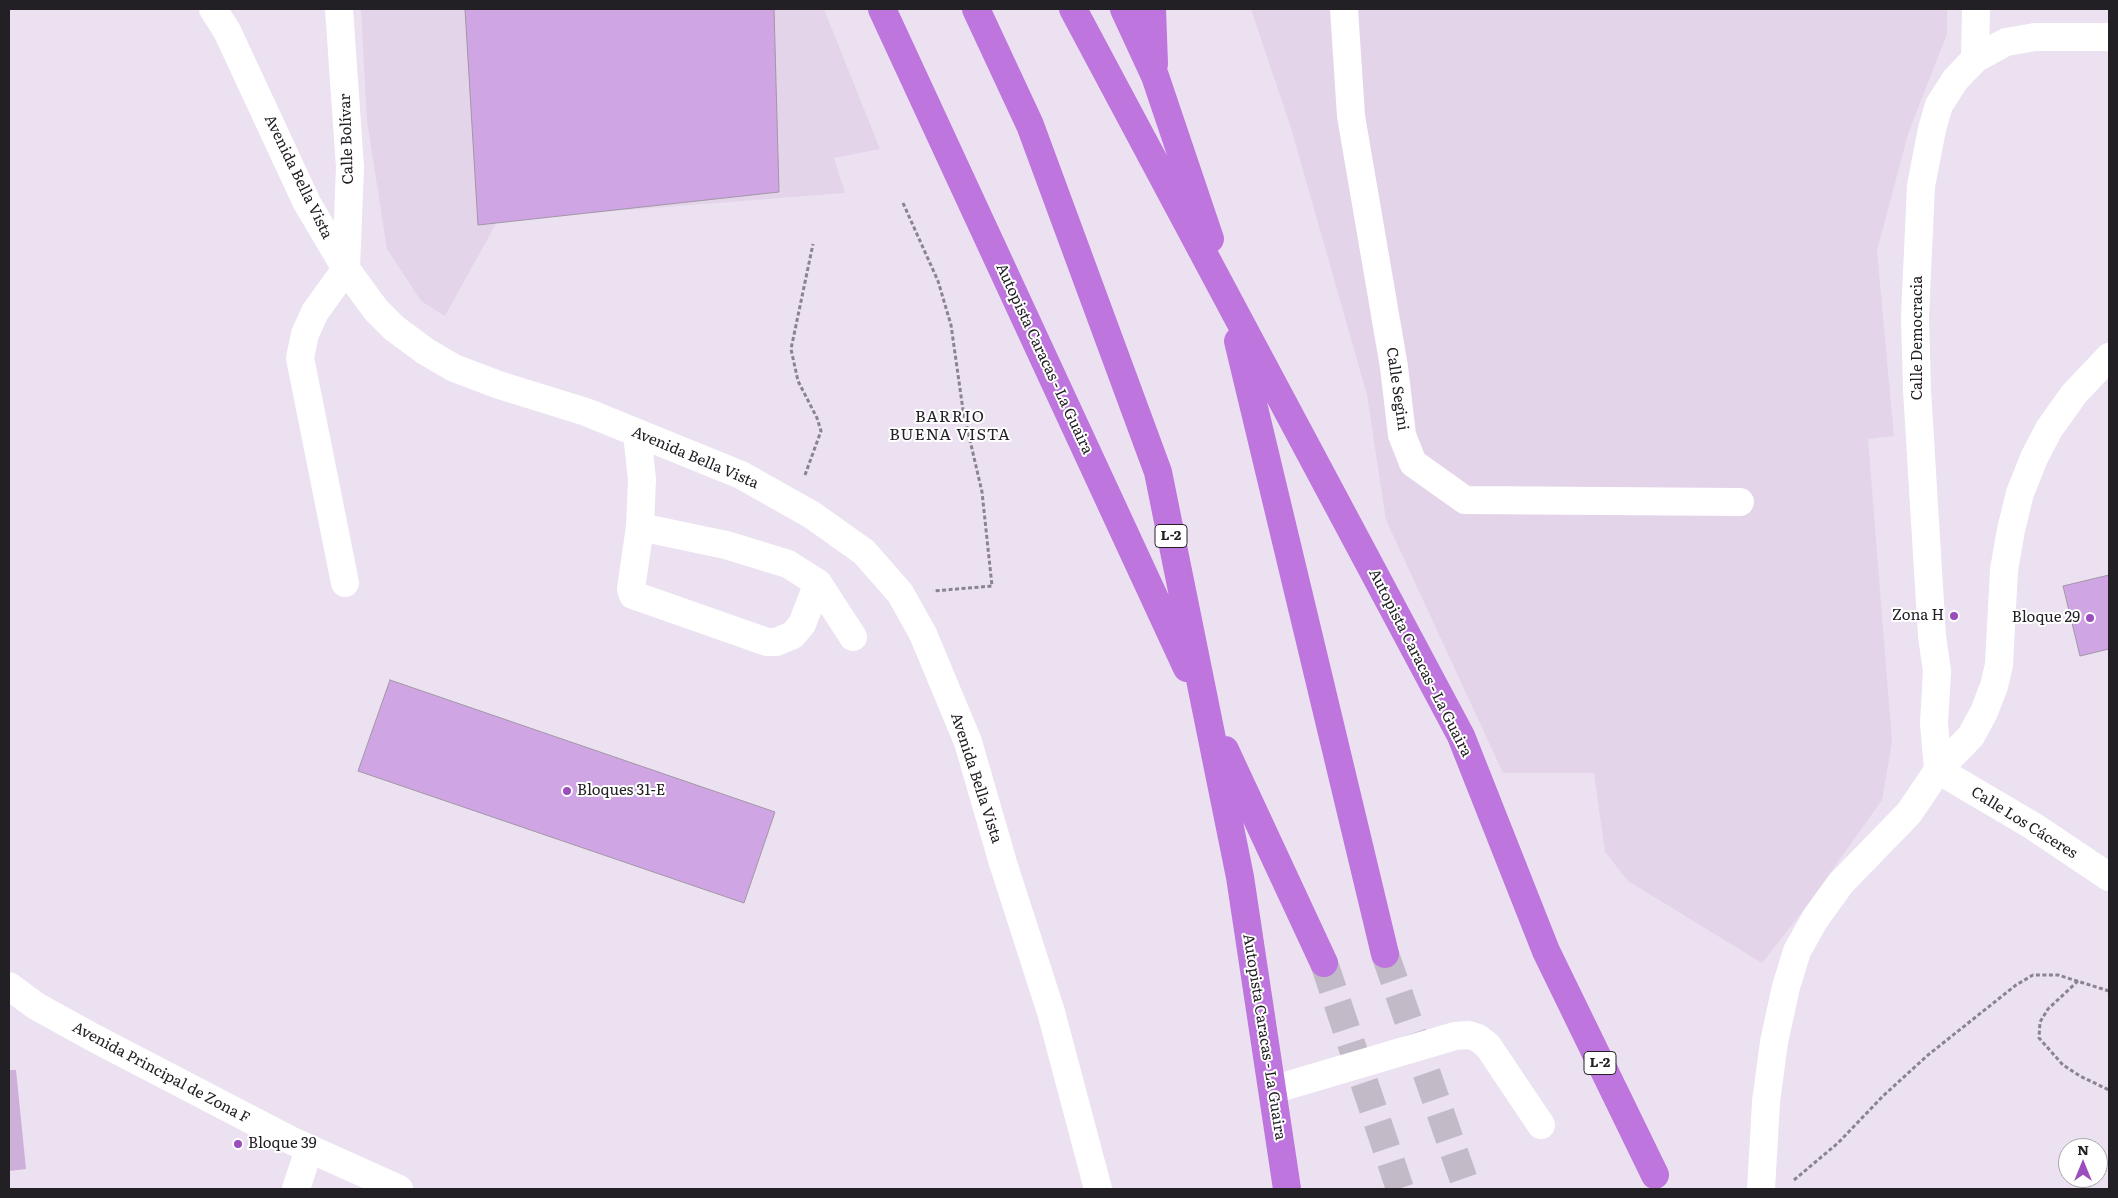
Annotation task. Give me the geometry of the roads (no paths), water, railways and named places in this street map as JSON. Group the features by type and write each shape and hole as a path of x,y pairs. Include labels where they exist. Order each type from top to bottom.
{"highway":[{"name":"Autopista Caracas - La Guaira","path":"882,9 1324,963"},
{"name":"Autopista Caracas - La Guaira","path":"976,9 1030,125 1158,472 1240,878 1287,1189"},
{"name":"Autopista Caracas - La Guaira","path":"1073,9 1461,736 1546,951 1655,1175"},
{"path":"1124,9 1155,76 1210,238 1238,339 1385,954"},
{"path":"1152,9 1155,76"}],"street":[{"name":"Avenida Bella Vista","path":"213,9 227,31 307,204 346,269 376,310 394,328 425,351 454,368 499,385 586,412 741,475 812,515 864,552 900,593 923,634 968,742 1003,863 1052,1012 1098,1189"},
{"name":"Calle Bolívar","path":"339,9 350,167 346,269"},
{"name":"Calle Segini","path":"1344,9 1351,116 1394,367 1402,435 1414,463 1465,500 1740,502"},
{"path":"1975,59 1976,9"},
{"name":"Calle Democracia","path":"1938,770 1934,723 1937,672 1932,636 1917,390 1915,316 1921,186 1932,129 1939,105 1956,80 1975,59 2006,42 2035,36 2109,37"},
{"path":"345,583 300,358 305,334 315,312 346,269"},
{"path":"1761,1189 1766,1102 1774,1042 1786,987 1797,951 1815,919 1841,883 1909,813 1938,770 1971,736 1984,712 1994,686 1999,665 2004,570 2020,493 2034,458 2050,429 2074,394 2109,358"},
{"path":"637,434 642,479 640,527 631,589 633,595 767,642 776,642 793,635 802,624 818,582"},
{"path":"640,527 726,545 788,564 818,582 853,637"},
{"name":"Calle Los Cáceres","path":"1938,770 2033,826 2109,877"},
{"name":"Avenida Principal de Zona F","path":"9,986 36,1006 94,1038 309,1149 386,1186"},
{"path":"1272,1090 1455,1036 1469,1035 1478,1038 1488,1046 1541,1125"},
{"path":"296,1189 309,1149"}],"tunnel":[{"path":"1385,954 1467,1189"},
{"path":"1324,963 1400,1189"}],"place":[{"name":"Zona H","path":"1954,616"},
{"name":"Bloque 29","path":"2090,618"},
{"name":"Bloques 31-E","path":"567,791"},
{"name":"Bloque 39","path":"238,1144"}],"district":[{"name":"BARRIO BUENA VISTA","path":"950,426"}]}
